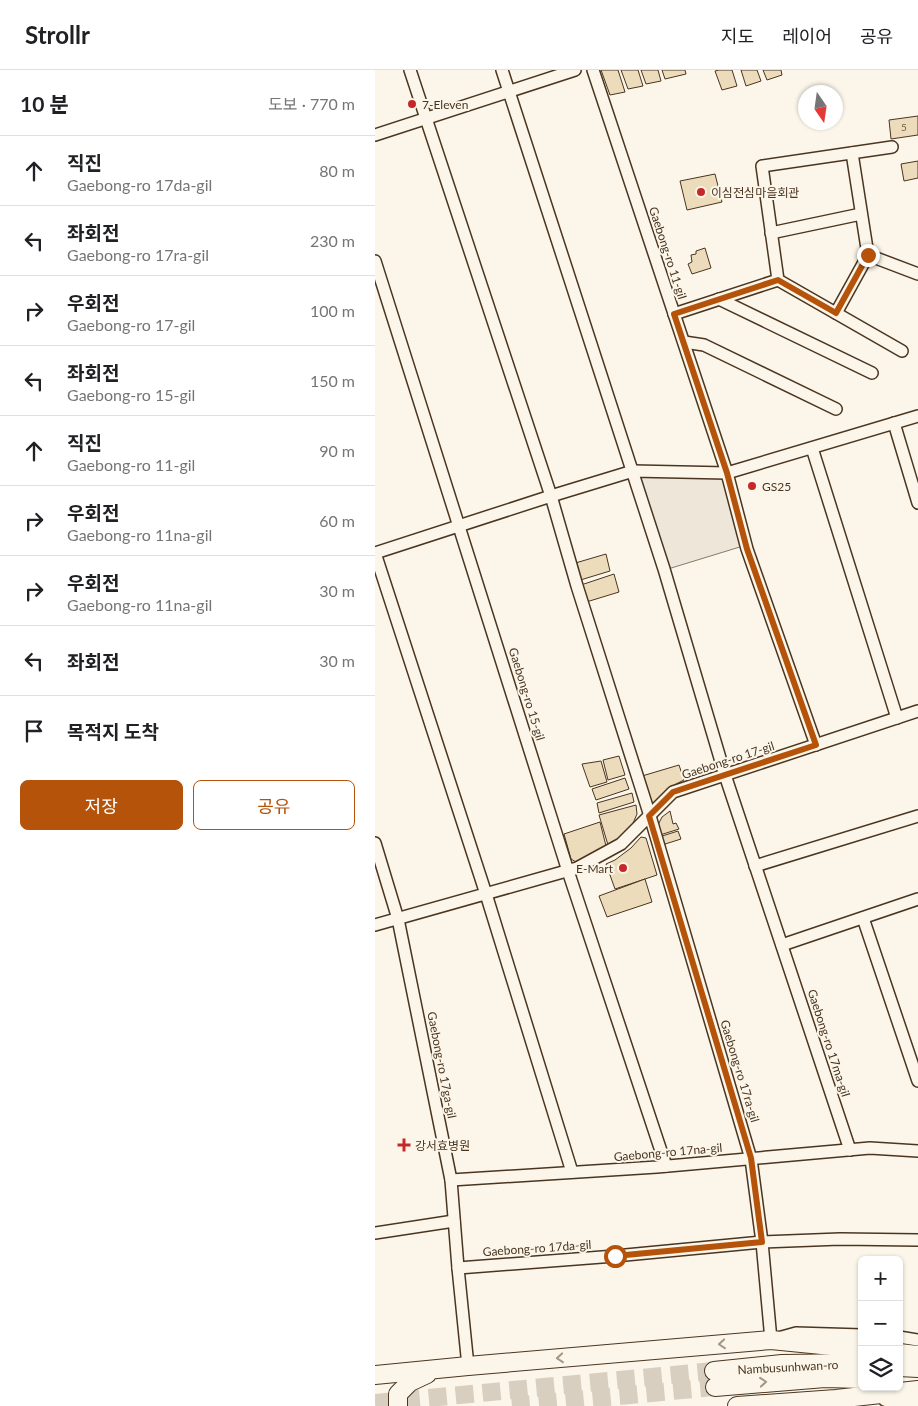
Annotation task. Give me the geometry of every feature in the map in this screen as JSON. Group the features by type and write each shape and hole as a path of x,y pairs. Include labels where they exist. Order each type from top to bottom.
{"main road":[{"path":"375,1375 771,1340 858,1349"},
{"path":"903,1353 918,1355"},
{"name":"Nambusunhwan-ro","path":"858,1364 782,1364 714,1379 858,1378"},
{"path":"903,1367 918,1368"},
{"path":"398,1406 398,1394 410,1382 436,1369"},
{"path":"903,1382 918,1384"},
{"path":"737,1406 918,1390"},
{"path":"836,1398 886,1398 918,1403"}],"street":[{"path":"410,70 551,496 649,816"},
{"path":"502,70 633,471 725,775"},
{"path":"375,135 575,70"},
{"name":"Gaebong-ro 11-gil","path":"593,70 727,473"},
{"path":"778,280 762,166 892,147"},
{"path":"836,313 868,255 852,153"},
{"path":"771,233 861,214"},
{"path":"868,255 918,274"},
{"path":"375,261 460,526"},
{"path":"674,314 778,280 902,350"},
{"path":"719,300 872,373"},
{"path":"684,342 704,345 836,409"},
{"path":"572,1172 375,553 633,471 727,473 918,416"},
{"path":"893,423 918,503"},
{"path":"812,448 897,718"},
{"path":"727,473 747,549 816,745"},
{"name":"Gaebong-ro 15-gil","path":"460,526 568,871"},
{"name":"Gaebong-ro 17-gil","path":"375,925 577,868 621,844 673,792 918,711"},
{"name":"Gaebong-ro 17ma-gil","path":"725,775 850,1150"},
{"name":"Gaebong-ro 17ra-gil","path":"649,816 751,1158 762,1242 771,1340"},
{"path":"755,866 918,816"},
{"path":"375,843 398,919"},
{"path":"568,871 666,1166"},
{"path":"782,945 918,899"},
{"path":"863,918 918,1080"},
{"name":"Gaebong-ro 17ga-gil","path":"398,919 451,1180 457,1268 468,1366"},
{"name":"Gaebong-ro 17na-gil","path":"451,1180 666,1166 870,1148 918,1151"},
{"path":"375,1233 454,1221"},
{"name":"Gaebong-ro 17da-gil","path":"457,1268 762,1242 840,1239 918,1240"},
{"path":"771,1340 796,1332 858,1335"},
{"path":"903,1338 918,1340"}],"shaded area":[{"path":"637,475 725,478 743,546 668,569"}],"building":[{"path":"601,70 618,70 625,92 610,95"},
{"path":"621,70 638,70 643,86 628,89"},
{"path":"641,70 658,70 661,81 646,84"},
{"path":"662,70 685,70 686,74 665,79"},
{"path":"732,70 737,86 722,90 715,71"},
{"path":"741,70 757,70 761,81 746,86"},
{"path":"763,70 781,70 782,75 767,80"},
{"path":"918,116 918,135 891,139 889,120"},
{"path":"918,161 918,178 904,181 901,164"},
{"name":"이심전심마을회관","path":"715,174 722,202 687,210 680,181"},
{"path":"705,248 711,268 692,274 688,264 692,262 691,255"},
{"path":"606,554 610,571 577,581 572,564"},
{"path":"614,574 619,592 583,603 578,586"},
{"path":"619,756 625,775 608,780 603,760"},
{"path":"601,761 607,782 590,787 582,764"},
{"path":"679,765 684,780 676,784 651,806 642,776"},
{"path":"625,778 629,789 596,800 592,789"},
{"path":"632,793 634,802 599,813 597,803"},
{"path":"636,805 637,814 631,828 617,841 608,845 599,815"},
{"path":"670,811 673,824 676,823 679,829 660,835 658,825 662,817"},
{"path":"600,822 606,846 576,862 571,859 564,834"},
{"path":"678,831 681,839 662,845 659,837"},
{"path":"641,837 646,838 657,875 615,889 606,864 631,848"},
{"path":"645,879 652,902 607,917 599,896"}],"tunnel":[{"path":"375,1403 714,1371"},
{"path":"512,1406 715,1387"}],"place":[{"name":"7-Eleven","path":"412,104"},
{"name":"이심전심마을회관","path":"701,192"},
{"name":"GS25","path":"752,486"},
{"name":"E-Mart","path":"623,868"},
{"name":"강서효병원","path":"404,1145"}],"route":[{"path":"615,1256 762,1242 751,1158 649,816 673,792 816,745 747,549 727,473 674,314 778,280 836,313 868,255"}]}
